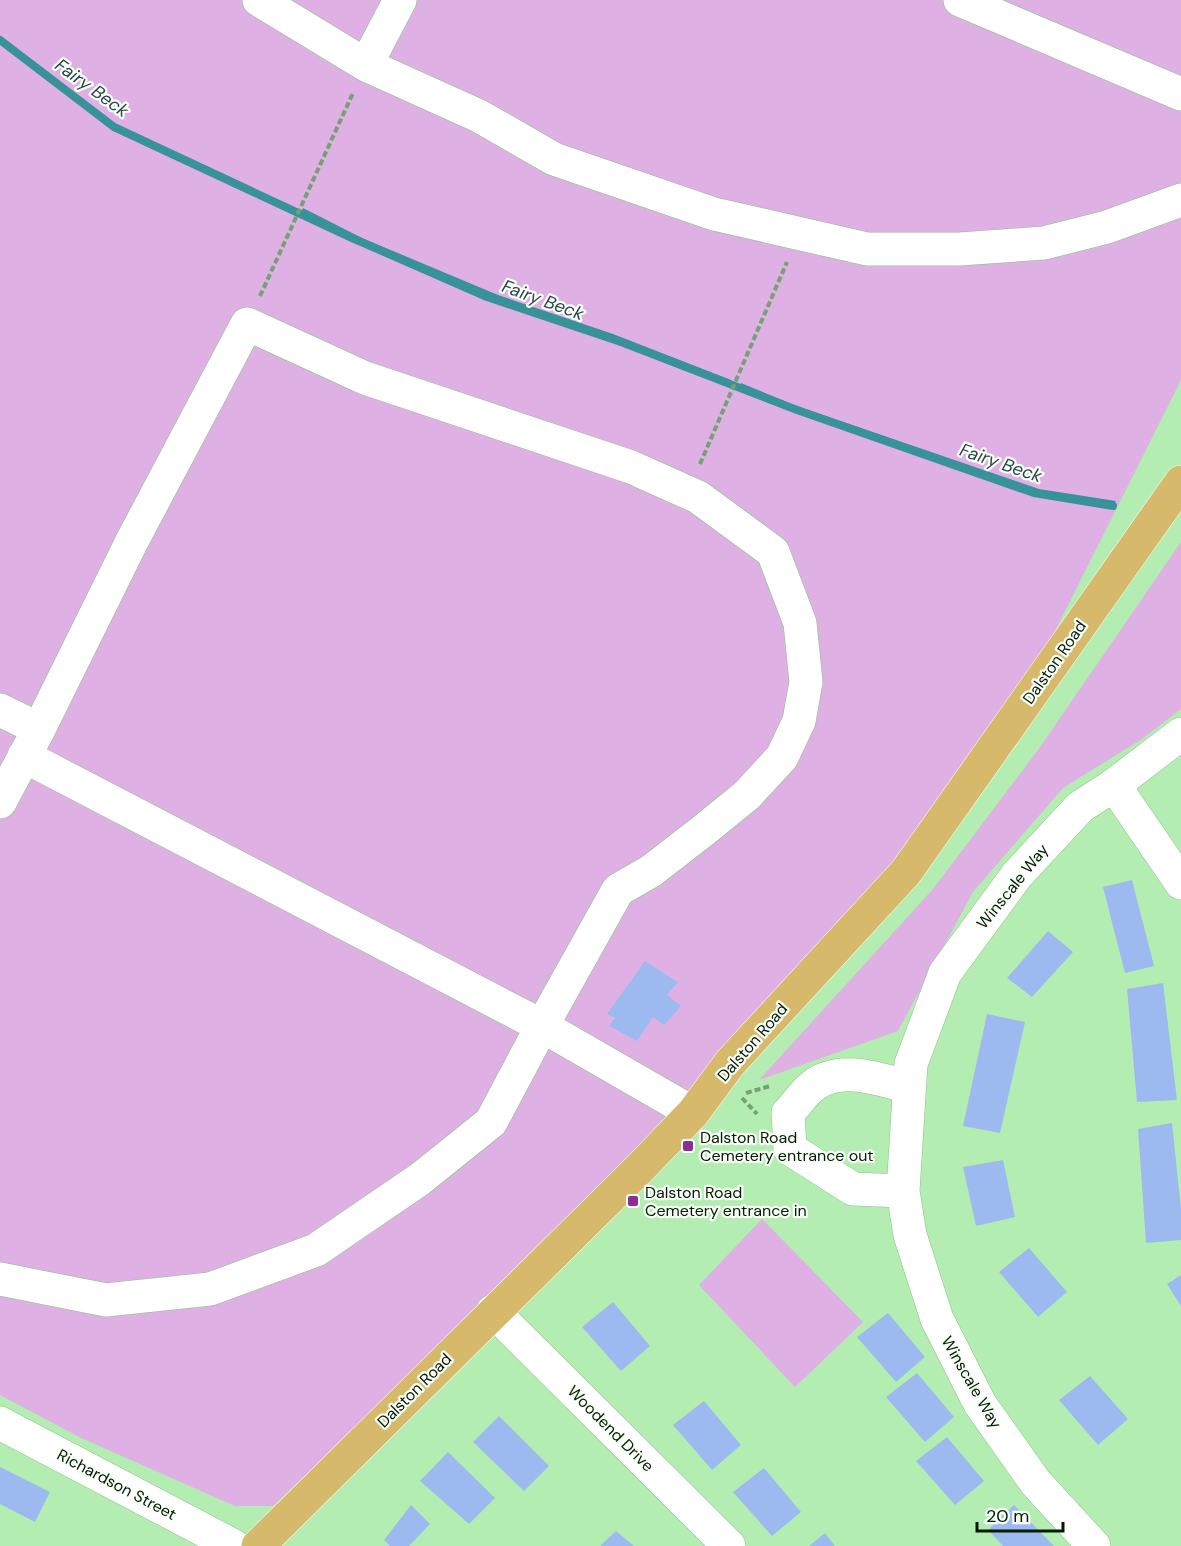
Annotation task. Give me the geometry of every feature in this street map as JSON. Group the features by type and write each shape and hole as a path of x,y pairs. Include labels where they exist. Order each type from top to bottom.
{"main road":[{"name":"Dalston Road","path":"258,1546 693,1113 730,1063 906,872 1181,482"}],"street":[{"path":"259,0 366,65 479,116 554,159 714,214 799,236 867,249 960,249 1044,243 1107,226 1181,200"},
{"path":"366,65 400,0"},
{"path":"960,0 1181,94"},
{"path":"0,1279 106,1300 210,1290 316,1250 420,1179 491,1122 618,890 651,872 747,795 782,757 799,721 806,682 800,623 773,552 698,497 631,467 365,378 247,324 132,541 32,742 1,798"},
{"path":"0,710 32,742 542,1026 693,1113"},
{"name":"Winscale Way","path":"1094,1546 1036,1483 980,1404 937,1319 910,1235 903,1191 911,1064 945,973 1017,875 1080,807 1114,786 1181,734"},
{"path":"1114,786 1181,883"},
{"path":"903,1191 853,1189 790,1149 788,1113 813,1085 836,1074 871,1077 909,1087"},
{"name":"Woodend Drive","path":"493,1311 722,1543"},
{"name":"Richardson Street","path":"0,1423 234,1546"}],"path":[{"path":"247,324 366,65"},
{"path":"688,492 799,236"}],"shaded area":[{"path":"0,0 1181,0 1181,380 1003,735 640,1162 273,1506 235,1506 81,1438 0,1395"},
{"path":"1181,542 1181,709 1142,739 1063,788 973,892 898,1031 759,1080 933,889 1038,750"},
{"path":"762,1219 863,1322 795,1387 699,1285"}],"water":[{"path":"303,208 362,238 498,295 613,334 731,380 729,384 621,342 487,297 301,215"},
{"path":"741,383 794,405 1039,489 1116,501 1113,506 1106,506 1034,493 739,388"}],"building":[{"path":"1132,880 1154,966 1125,973 1103,887"},
{"path":"1048,931 1073,952 1032,997 1007,978"},
{"path":"645,961 678,982 667,995 681,1006 664,1025 653,1017 637,1041 609,1026 615,1018 607,1014"},
{"path":"1163,983 1177,1100 1137,1102 1127,989"},
{"path":"987,1014 1025,1022 1000,1133 963,1126"},
{"path":"1172,1123 1181,1209 1181,1240 1146,1243 1138,1129"},
{"path":"1003,1160 1015,1217 976,1226 963,1167"},
{"path":"1029,1248 1067,1292 1038,1317 999,1272"},
{"path":"1181,1275 1181,1306 1167,1284"},
{"path":"613,1302 650,1346 621,1371 582,1327"},
{"path":"888,1313 925,1357 896,1382 857,1337"},
{"path":"917,1373 954,1417 925,1442 886,1397"},
{"path":"1090,1376 1128,1419 1098,1445 1059,1400"},
{"path":"704,1401 741,1445 712,1470 673,1425"},
{"path":"499,1416 549,1466 524,1491 473,1442"},
{"path":"947,1437 984,1481 955,1505 916,1461"},
{"path":"448,1452 495,1498 469,1524 420,1481"},
{"path":"0,1467 50,1492 35,1522 0,1504"},
{"path":"764,1468 801,1512 772,1536 733,1492"},
{"path":"411,1505 430,1524 409,1546 390,1546 384,1540"},
{"path":"1014,1505 1054,1546 1003,1546 988,1530"},
{"path":"616,1531 634,1546 600,1546"},
{"path":"825,1533 835,1546 809,1546"}],"waterway":[{"name":"Fairy Beck","path":"0,40 114,127 352,238 487,297 621,342 797,410 1034,493 1113,506"}],"place":[{"name":"Dalston Road Cemetery entrance out","path":"688,1146"},
{"name":"Dalston Road Cemetery entrance in","path":"633,1201"}]}
